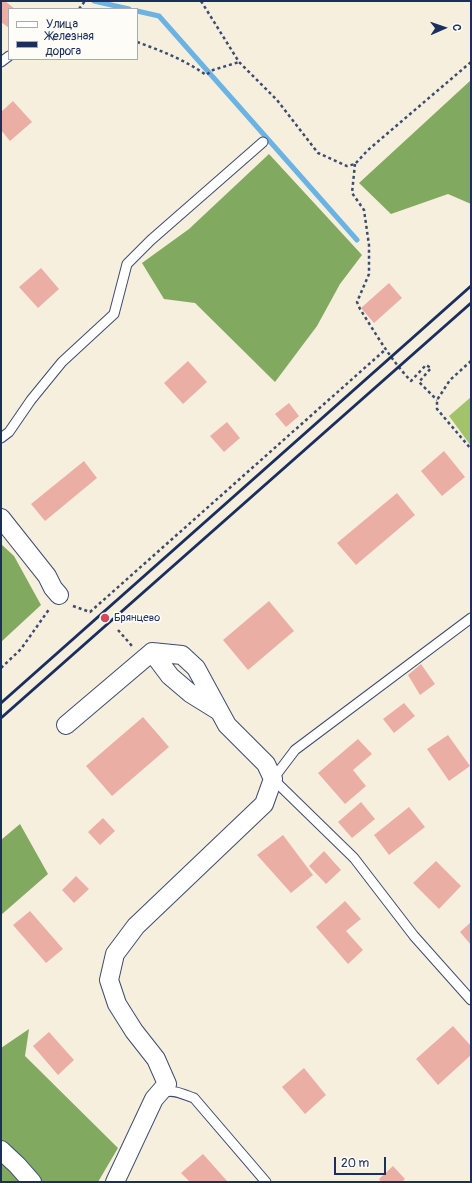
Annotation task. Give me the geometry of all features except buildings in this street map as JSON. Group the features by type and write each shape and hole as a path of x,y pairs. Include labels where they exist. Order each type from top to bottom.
{"street":[{"path":"1,518 47,576 53,588 59,595"},
{"path":"66,725 152,652 182,655 196,668 227,725 266,764 272,779 264,804 136,926 115,954 110,980 117,1004 134,1031 156,1059 167,1084 154,1099 115,1182"},
{"path":"1,1150 32,1182"}],"lane":[{"path":"1,438 9,432 31,400 62,362 114,314 127,264 151,240 263,142"},
{"path":"471,618 295,750 272,779 354,858 414,936 471,1000"},
{"path":"154,1099 164,1092 176,1092 194,1098 266,1182"}],"path":[{"path":"201,1 239,62 278,100 318,153 347,166 355,164 368,150 471,62"},
{"path":"138,42 164,52 206,75 213,70 239,62"},
{"path":"355,164 352,193 364,210 369,245 369,274 357,302 398,367 411,381 426,365 431,368 419,382 437,400"},
{"path":"90,612 386,349"},
{"path":"471,361 450,380 437,400 437,409 471,449"},
{"path":"1,668 22,649 59,595"}],"green space":[{"path":"471,80 471,204 448,194 391,214 359,183"},
{"path":"269,154 362,255 340,284 317,326 275,382 195,303 164,299 142,263 189,229"},
{"path":"471,397 471,446 449,416"},
{"path":"1,544 14,556 41,605 1,642"},
{"path":"20,824 48,874 1,915 1,840"},
{"path":"29,1029 25,1056 118,1148 98,1182 1,1182 1,1048"}],"waterway":[{"path":"94,1 125,8"},
{"path":"138,11 159,16 357,240"}],"railway":[{"path":"1,703 471,286"},
{"path":"1,718 471,303"}],"place":[{"name":"Брянцево","path":"105,618"}]}
